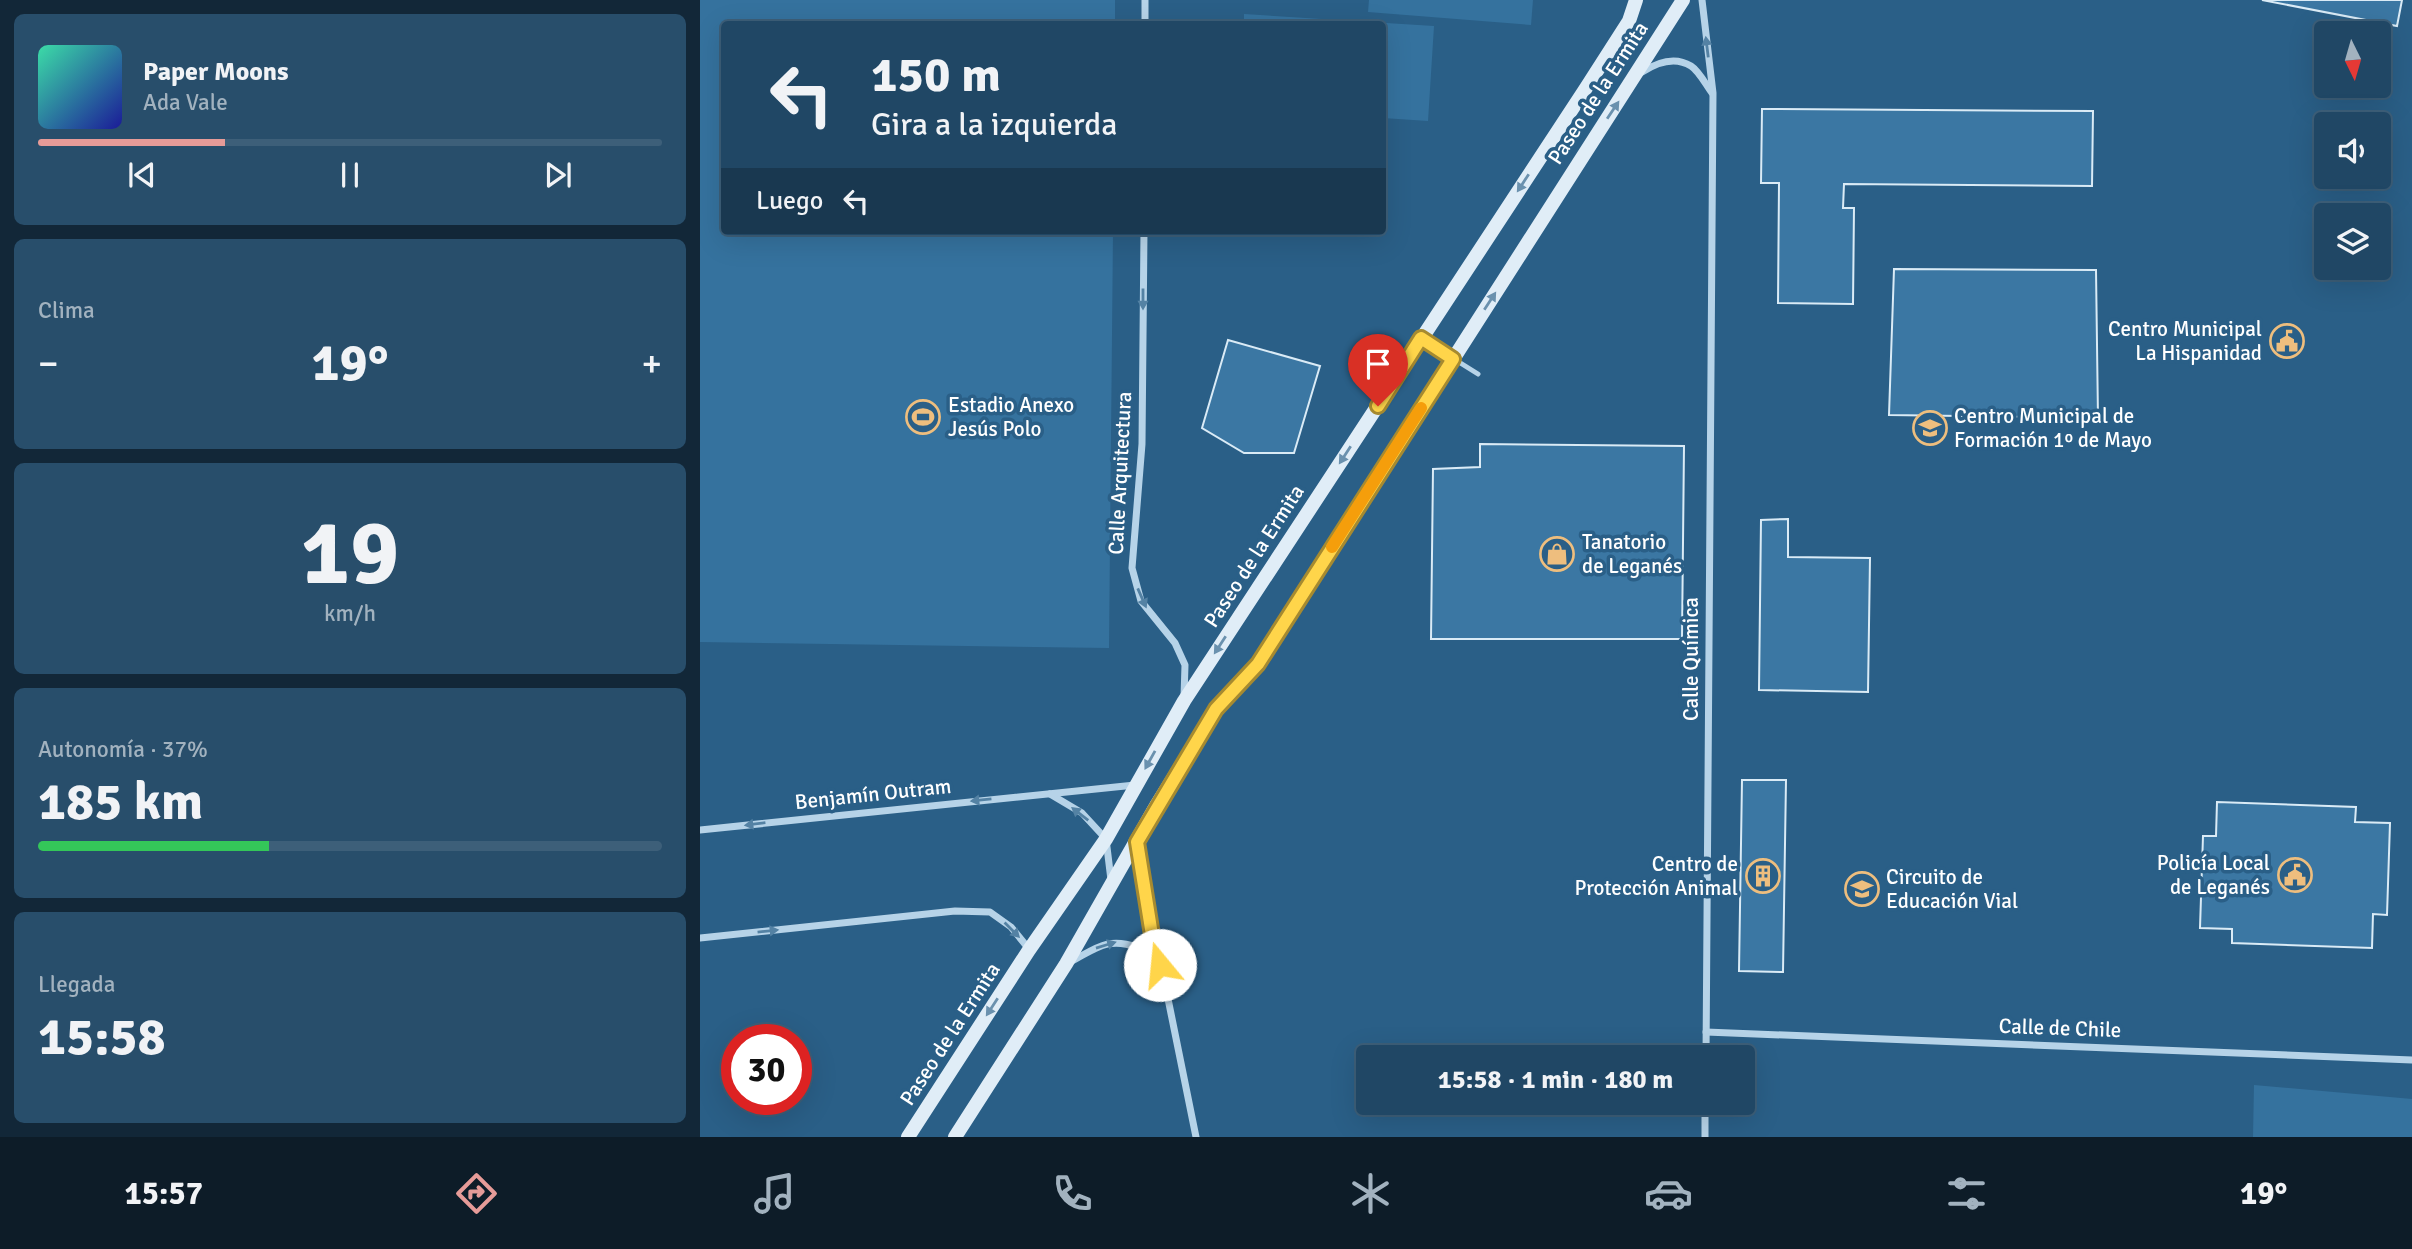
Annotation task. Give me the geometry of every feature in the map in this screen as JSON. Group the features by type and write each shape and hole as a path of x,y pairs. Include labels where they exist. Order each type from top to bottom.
{"main road":[{"name":"Paseo de la Ermita","path":"908,1137 1029,950 1106,839 1184,701 1629,21 1636,0"},
{"name":"Paseo de la Ermita","path":"954,1137 1066,964 1216,709 1258,664 1683,0"}],"street":[{"path":"1145,0 1145,21"},
{"name":"Calle Química","path":"1702,0 1713,93 1706,1045"},
{"path":"1637,75 1653,65 1668,61 1690,65 1713,93"},
{"name":"Calle Arquitectura","path":"1144,235 1142,444 1132,568 1141,601 1174,643 1185,665 1184,701"},
{"name":"Benjamín Outram","path":"700,830 1136,785"},
{"path":"1049,794 1082,813 1106,839 1110,888"},
{"path":"1137,842 1152,935 1148,950 1163,971 1196,1137"},
{"path":"700,938 967,911 990,912 1011,927 1029,950"},
{"name":"Paseo de la Ermita","path":"1066,964 1113,942 1125,942 1148,950"},
{"name":"Calle de Chile","path":"1706,1032 2412,1059"},
{"path":"1705,1115 1705,1137"}],"lane":[{"path":"1421,338 1478,374"}],"shaded area":[{"name":"Estadio Anexo Jesús Polo","path":"700,0 1115,0 1115,21 721,21 721,235 1113,235 1109,648 700,642"},
{"path":"1369,0 1533,0 1531,25 1368,12"},
{"path":"1244,14 1355,21 1244,21"},
{"path":"1386,23 1434,26 1428,121 1386,118"},
{"path":"2254,1085 2412,1099 2412,1137 2253,1137"}],"building":[{"path":"2262,0 2402,0 2397,26 2391,25 2391,21 2371,21"},
{"path":"1762,109 2093,111 2092,186 1844,184 1843,208 1854,208 1853,304 1778,303 1779,183 1761,183"},
{"path":"1894,269 2096,270 2098,418 1889,415"},
{"path":"1228,340 1320,366 1294,453 1244,453 1202,428"},
{"name":"Tanatorio de Leganés","path":"1480,444 1684,446 1682,639 1431,639 1433,469 1480,467"},
{"path":"1788,519 1788,557 1870,558 1868,692 1759,690 1761,520"},
{"name":"Centro de Protección Animal","path":"1742,780 1786,780 1783,972 1739,971"},
{"name":"Policía Local de Leganés","path":"2217,802 2356,807 2355,822 2390,823 2387,915 2373,914 2372,948 2232,943 2232,929 2200,928 2203,836 2216,836"}],"slow traffic":[{"path":"1332,547 1421,408"}],"place":[{"name":"Centro Municipal La Hispanidad","path":"2287,341"},
{"name":"Estadio Anexo Jesús Polo","path":"923,417"},
{"name":"Centro Municipal de Formación 1º de Mayo","path":"1930,428"},
{"name":"Tanatorio de Leganés","path":"1557,554"},
{"name":"Policía Local de Leganés","path":"2295,875"},
{"name":"Centro de Protección Animal","path":"1763,876"},
{"name":"Circuito de Educación Vial","path":"1862,889"}],"route":[{"path":"1160,965 1148,950 1152,935 1137,842 1216,709 1258,664 1453,359 1421,338 1378,406"}]}
